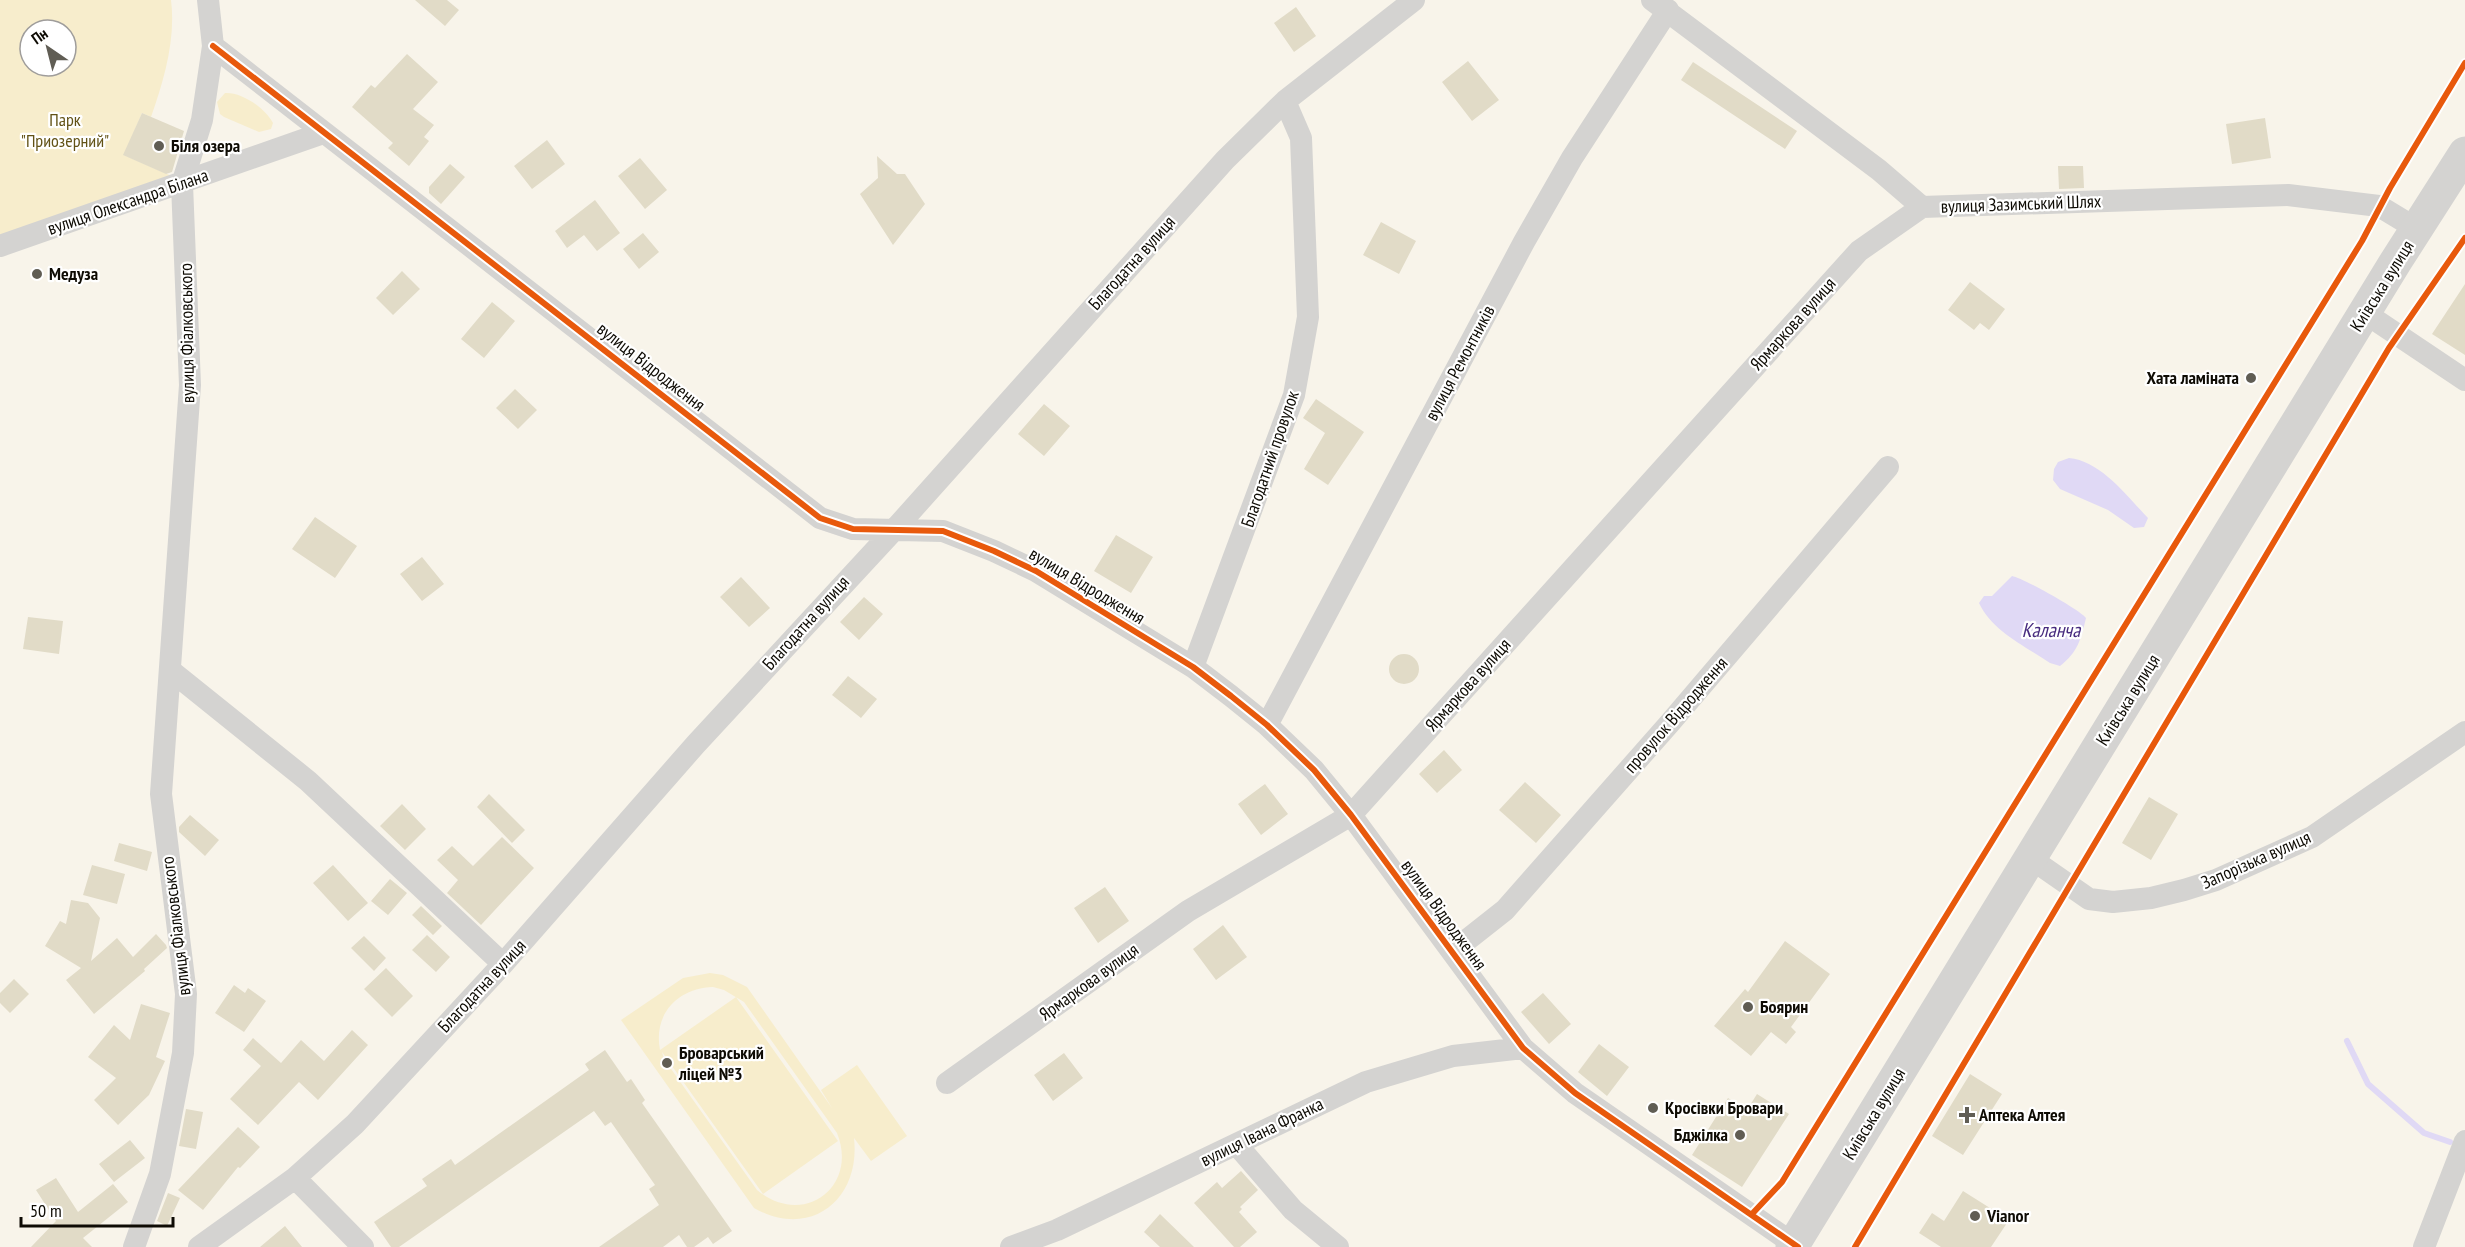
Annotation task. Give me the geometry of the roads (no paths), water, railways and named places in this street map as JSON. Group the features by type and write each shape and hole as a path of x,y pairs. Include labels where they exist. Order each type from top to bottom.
{"main road":[{"name":"Київська вулиця","path":"1794,1246 2030,858 2465,153"}],"street":[{"name":"вулиця Фіалковського","path":"134,1247 160,1174 183,1041 186,994 160,794 190,385 182,184 202,120 213,46 208,0"},
{"name":"Благодатна вулиця","path":"199,1247 295,1178 355,1124 503,964 704,736 893,531 1225,160 1285,101 1414,0"},
{"name":"вулиця Зазимський Шлях","path":"1660,5 1879,170 1922,207 2288,195 2379,206 2417,230"},
{"name":"вулиця Ремонтників","path":"1266,725 1524,242 1660,5"},
{"name":"вулиця Відродження","path":"213,46 820,518 853,529 943,531 994,551 1036,571 1193,667 1266,725 1314,770 1351,815 1523,1048 1575,1092 1794,1246"},
{"name":"Благодатний провулок","path":"1193,667 1294,395 1308,317 1301,138 1285,101"},
{"name":"вулиця Олександра Білана","path":"0,246 323,133"},
{"name":"Ярмаркова вулиця","path":"947,1083 1188,911 1351,815 1859,251 1922,207"},
{"path":"2365,313 2465,380"},
{"name":"провулок Відродження","path":"1453,951 1513,901 1669,724 1888,467"},
{"path":"170,670 308,781 503,964"},
{"name":"Запорізька вулиця","path":"2030,858 2089,899 2113,902 2151,898 2184,890 2216,880 2312,837 2465,732"},
{"name":"вулиця Івана Франка","path":"1011,1247 1057,1230 1366,1082 1453,1056 1523,1048"},
{"path":"2424,1247 2465,1141"},
{"path":"1237,1145 1293,1210 1338,1247"},
{"path":"295,1178 363,1247"}],"water":[{"path":"2069,458 2092,466 2113,481 2148,518 2144,527 2134,528 2108,510 2060,489 2053,480 2054,469 2058,462"},
{"name":"Каланча","path":"2012,576 2051,595 2086,618 2078,645 2071,656 2060,666 2050,663 2001,630 1992,622 1979,603 1984,596 1992,596"}],"waterway":[{"path":"2347,1041 2368,1084 2424,1133 2450,1142"}],"place":[{"name":"Біля озера","path":"159,146"},
{"name":"Медуза","path":"37,274"},
{"name":"Хата ламіната","path":"2251,378"},
{"name":"Боярин","path":"1748,1007"},
{"name":"Броварський ліцей №3","path":"667,1063"},
{"name":"Кросівки Бровари","path":"1653,1108"},
{"name":"Аптека Алтея","path":"1967,1115"},
{"name":"Бджілка","path":"1740,1135"},
{"name":"Vianor","path":"1975,1216"}],"park label":[{"name":"Парк \"Приозерний\"","path":"65,130"}]}
